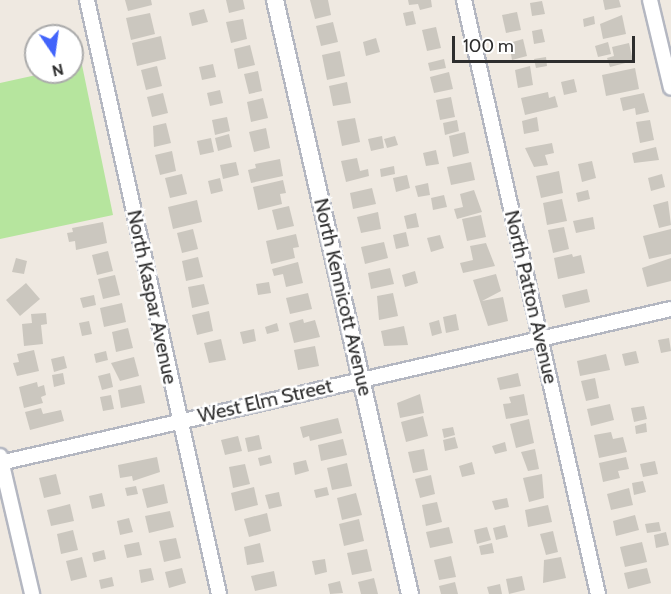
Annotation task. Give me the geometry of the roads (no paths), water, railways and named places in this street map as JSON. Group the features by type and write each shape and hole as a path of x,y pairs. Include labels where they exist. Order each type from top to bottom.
{"street":[{"name":"North Kaspar Avenue","path":"87,0 219,594"},
{"name":"North Kennicott Avenue","path":"275,0 410,594"},
{"name":"North Patton Avenue","path":"464,0 598,594"},
{"path":"650,0 671,88"},
{"name":"West Elm Street","path":"0,460 671,309"},
{"path":"0,460 32,594"}]}
